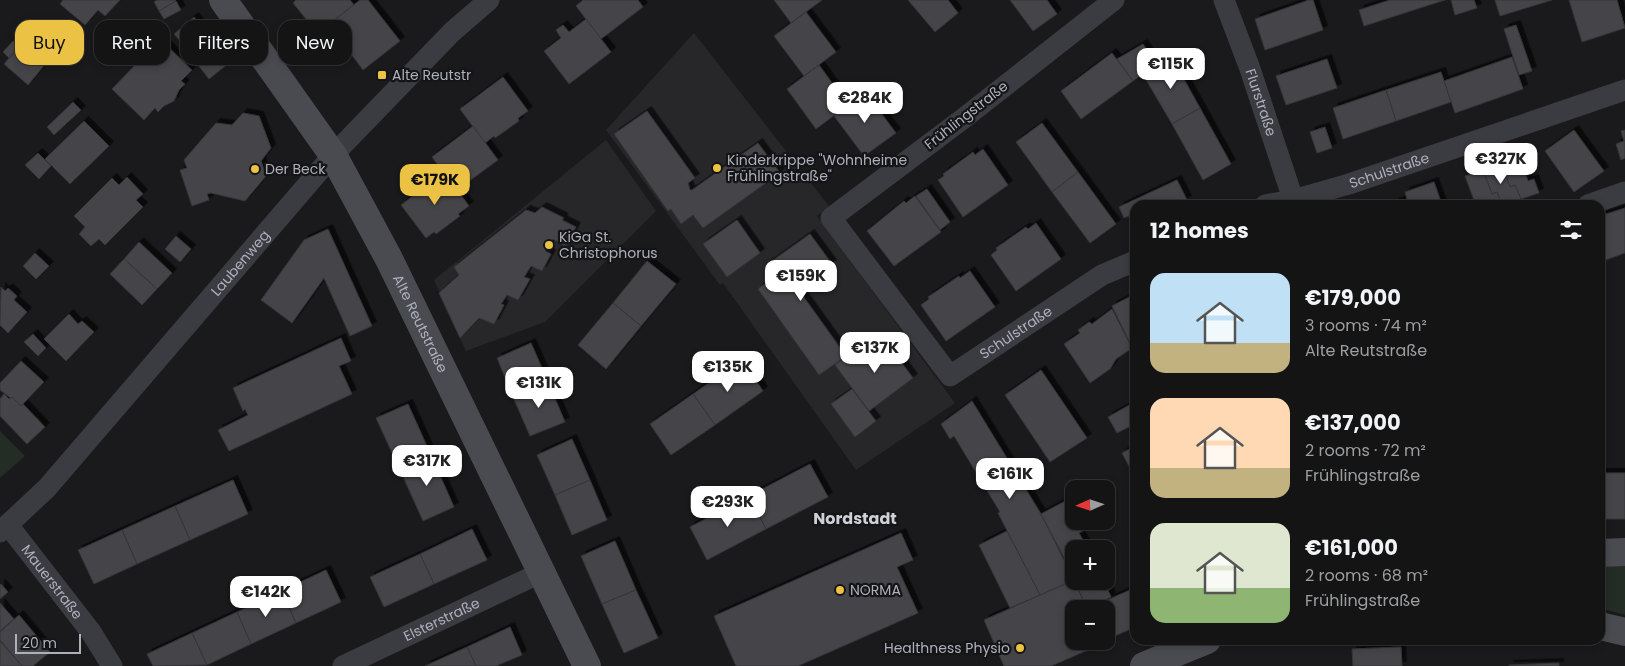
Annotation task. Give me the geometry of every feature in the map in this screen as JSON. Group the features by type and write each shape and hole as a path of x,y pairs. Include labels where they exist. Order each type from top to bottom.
{"main road":[{"name":"Alte Reutstraße","path":"223,0 332,155 389,259 540,573 587,666"},
{"path":"1605,553 1625,552"},
{"path":"1605,627 1625,632"},
{"path":"1144,666 1195,645"}],"street":[{"name":"Laubenweg","path":"4,529 47,488 332,155 445,39 488,0"},
{"name":"Frühlingstraße","path":"950,376 831,218 964,118 1114,0"},
{"name":"Flurstraße","path":"1224,0 1250,66 1293,200"},
{"name":"Schulstraße","path":"1300,200 1625,90"},
{"path":"1602,200 1625,192"},
{"name":"Schulstraße","path":"950,376 1102,275 1130,263"},
{"name":"Mauerstraße","path":"4,529 91,632 112,666"},
{"name":"Elsterstraße","path":"343,666 540,573"}],"shaded area":[{"path":"694,33 829,206 817,216 955,403 856,470 723,283 720,285 606,130"},
{"name":"KiGa St. Christophorus","path":"606,140 656,211 545,322 466,351 434,280"},
{"path":"0,431 25,456 0,478"},
{"path":"1625,561 1625,615 1605,609 1605,562"}],"building":[{"path":"63,0 120,0 105,16 98,10 85,25 84,20 79,20 60,4"},
{"path":"157,0 176,1 159,11 154,2"},
{"path":"296,0 350,0 354,5 334,20 305,20 306,19 293,3"},
{"path":"360,0 368,0 400,41 363,70 352,55 352,20 334,20"},
{"path":"583,0 638,0 643,7 601,39 576,6"},
{"path":"774,0 822,0 791,23"},
{"path":"908,0 948,0 958,13 935,32"},
{"path":"1010,0 1047,0 1057,14 1033,31"},
{"path":"1313,0 1323,30 1265,50 1255,19"},
{"path":"1390,0 1445,0 1364,26 1359,10"},
{"path":"1451,0 1474,0 1477,8 1455,15"},
{"path":"1495,0 1552,0 1500,16"},
{"path":"1569,0 1617,0 1625,28 1582,42"},
{"path":"176,1 181,10 164,19 159,11"},
{"path":"806,12 836,52 804,76 774,36"},
{"path":"586,19 611,52 569,84 544,51 561,38 556,30 563,25 569,32"},
{"path":"1516,25 1532,71 1519,75 1504,29"},
{"path":"180,29 180,41 174,34"},
{"path":"13,41 15,43 15,51 9,58 3,52"},
{"path":"1143,44 1156,64 1133,81 1117,59"},
{"path":"170,49 180,58 180,65 187,65 192,70 181,81 185,84 179,90 174,101 164,106 158,112 155,108 144,120 112,89 135,65 170,65"},
{"path":"15,51 15,65 44,65 28,85 4,64"},
{"path":"1112,53 1133,81 1081,119 1061,91"},
{"path":"1171,56 1200,108 1172,124 1142,73"},
{"path":"1512,57 1523,89 1455,113 1444,81"},
{"path":"1327,59 1337,88 1286,105 1276,76"},
{"path":"198,65 226,65 209,79"},
{"path":"819,65 848,105 816,129 787,89"},
{"path":"1441,72 1451,102 1396,121 1386,90"},
{"path":"503,77 528,111 518,118 519,121 485,143 460,109"},
{"path":"1386,90 1396,121 1343,139 1333,108"},
{"path":"866,93 896,133 864,156 834,116"},
{"path":"73,102 81,110 54,135 47,127"},
{"path":"1200,108 1231,164 1203,180 1172,124"},
{"path":"647,111 695,178 688,183 690,190 758,143 780,173 703,228 693,215 681,224 671,209 668,211 614,134"},
{"path":"243,113 259,116 271,148 261,161 266,176 245,201 211,193 207,194 209,200 192,206 180,170 187,168 184,160 216,123 232,125"},
{"path":"84,121 109,146 70,184 45,159"},
{"path":"1042,123 1078,172 1052,192 1016,142"},
{"path":"473,126 498,160 457,190 432,157"},
{"path":"1325,127 1332,148 1317,153 1310,132"},
{"path":"1574,130 1604,171 1574,192 1545,151"},
{"path":"1625,130 1625,158 1621,160 1616,144 1624,141 1621,131"},
{"path":"983,149 1008,185 963,217 938,180 944,176 943,174 973,152 975,155"},
{"path":"38,153 51,166 39,179 25,165"},
{"path":"1519,156 1528,181 1534,179 1539,193 1521,199 1515,185 1510,187 1501,163"},
{"path":"1501,163 1510,187 1515,185 1521,199 1500,200 1497,192 1492,194 1483,170"},
{"path":"1483,170 1492,194 1497,192 1500,200 1474,200 1465,176"},
{"path":"444,172 469,206 458,214 460,216 436,234 434,232 426,238 401,205"},
{"path":"1078,172 1116,224 1090,243 1052,192"},
{"path":"127,177 143,194 136,200 143,207 105,245 99,239 91,246 79,234 85,227 74,216 112,178 119,185"},
{"path":"1177,180 1187,200 1134,200"},
{"path":"1434,182 1440,200 1404,200 1407,199 1405,192"},
{"path":"927,189 950,222 940,230 916,196"},
{"path":"915,196 941,232 894,266 867,231 904,201 906,203"},
{"path":"1130,202 1130,215 1124,218 1119,207"},
{"path":"542,207 564,218 562,220 576,227 565,246 553,239 545,251 551,254 542,271 531,266 524,277 530,279 518,300 507,295 501,304 504,305 494,324 479,318 460,338 439,293 459,275 454,267 526,210 535,213"},
{"path":"1625,208 1625,253 1605,260 1605,214"},
{"path":"737,220 760,253 727,277 703,244"},
{"path":"1036,223 1061,259 1016,291 991,255 997,250 996,248 1026,227 1028,229"},
{"path":"328,229 372,326 350,336 324,278 292,323 261,300 304,240"},
{"path":"810,234 832,264 798,289 846,356 819,375 758,289 773,278 765,266"},
{"path":"176,236 191,249 180,262 165,249"},
{"path":"139,242 172,273 157,289 124,259"},
{"path":"35,253 49,266 36,279 23,266"},
{"path":"124,259 157,289 142,305 110,274"},
{"path":"647,261 676,284 641,326 613,303"},
{"path":"970,271 995,307 946,341 921,305 929,299 928,297 959,276 960,278"},
{"path":"1,287 5,291 8,288 17,296 14,300 27,312 8,333 0,325"},
{"path":"1130,297 1130,343 1112,306"},
{"path":"613,303 641,326 606,369 578,345"},
{"path":"1112,309 1130,344 1130,349 1116,359 1110,369 1090,383 1064,344 1080,333 1078,330 1089,322 1092,324"},
{"path":"69,314 78,324 82,321 94,332 66,361 44,339"},
{"path":"33,334 46,348 38,356 24,342"},
{"path":"341,338 351,361 339,366 352,394 229,451 218,430 248,415 245,409 243,411 233,388"},
{"path":"884,339 913,378 869,411 835,365 844,358 849,364"},
{"path":"531,343 548,382 513,397 497,358"},
{"path":"742,360 763,391 715,425 693,394"},
{"path":"21,361 44,382 21,406 0,390 0,383"},
{"path":"1041,370 1087,438 1050,462 1005,395"},
{"path":"548,382 565,422 530,436 513,397"},
{"path":"852,389 876,421 855,437 831,404"},
{"path":"4,394 9,399 12,397 21,406 23,404 45,427 27,444 0,416 0,399"},
{"path":"693,394 715,425 671,455 650,424"},
{"path":"972,401 1041,514 1065,562 1065,584 1040,595 998,513 1000,512 954,436 950,439 941,424"},
{"path":"408,404 430,453 399,468 376,418"},
{"path":"1130,405 1130,426 1117,433 1108,417"},
{"path":"572,439 590,480 555,495 537,455"},
{"path":"1130,449 1130,468 1122,453"},
{"path":"430,453 454,507 423,521 399,468"},
{"path":"810,464 828,497 766,529 749,496"},
{"path":"1605,473 1625,473 1625,519 1605,519"},
{"path":"233,480 248,514 190,540 175,506"},
{"path":"590,480 607,520 572,535 555,495"},
{"path":"749,496 766,529 707,560 690,527"},
{"path":"1065,501 1065,530 1084,530 1079,533 1083,540 1065,540 1065,559 1041,514"},
{"path":"175,506 190,540 137,564 122,530"},
{"path":"472,529 487,560 434,584 420,554"},
{"path":"122,530 137,564 94,584 78,550"},
{"path":"1007,531 1040,595 1010,608 979,545"},
{"name":"NORMA","path":"901,533 913,560 897,567 918,613 798,666 736,666 714,616"},
{"path":"615,541 636,590 602,604 581,556"},
{"path":"420,554 434,584 384,607 370,577"},
{"path":"326,570 341,602 296,623 281,591"},
{"path":"1065,584 1065,590 1078,590 1083,600 1065,600 1065,650 1088,650 1051,666 1004,666 984,620"},
{"path":"0,585 8,592 0,599"},
{"path":"636,590 658,638 624,653 602,604"},
{"path":"1079,590 1108,590 1111,597 1105,600 1083,600"},
{"path":"1130,590 1130,629 1115,636 1115,600 1107,600"},
{"path":"281,591 296,623 251,644 237,612"},
{"path":"0,603 14,619 0,631"},
{"path":"237,612 251,644 207,665 192,633"},
{"path":"19,615 50,652 33,666 22,666 0,640 0,632"},
{"path":"510,627 522,655 496,666 476,666 467,647"},
{"path":"192,633 207,665 153,666 147,654"},
{"path":"0,641 22,666 0,666"},
{"path":"467,647 476,666 425,666"},
{"path":"1401,647 1402,666 1353,666 1352,649"},
{"path":"1559,663 1559,666 1509,666 1509,665"}],"place":[{"name":"Alte Reutstr","path":"382,75"},
{"name":"Kinderkrippe \"Wohnheime Frühlingstraße\"","path":"717,168"},
{"name":"Der Beck","path":"255,169"},
{"name":"KiGa St. Christophorus","path":"549,245"},
{"name":"NORMA","path":"840,590"},
{"name":"Healthness Physio","path":"1020,648"}],"district":[{"name":"Nordstadt","path":"855,518"}]}
